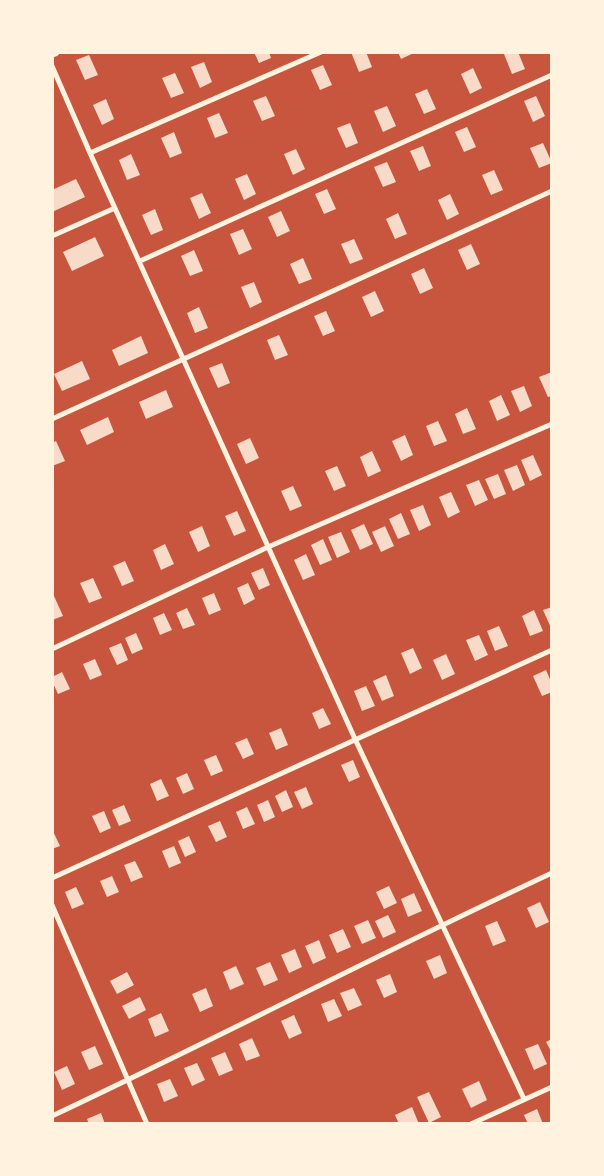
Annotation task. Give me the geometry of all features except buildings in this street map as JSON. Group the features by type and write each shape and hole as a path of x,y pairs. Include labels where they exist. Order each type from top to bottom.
{"street":[{"path":"90,153 321,52"},
{"path":"52,66 355,739 524,1099"},
{"path":"140,261 552,75"},
{"path":"52,419 552,191"},
{"path":"52,236 115,208"},
{"path":"52,649 268,547 552,424"},
{"path":"52,878 552,650"},
{"path":"52,1116 129,1080 443,924 552,873"},
{"path":"52,906 147,1124"},
{"path":"471,1124 552,1087"}]}
